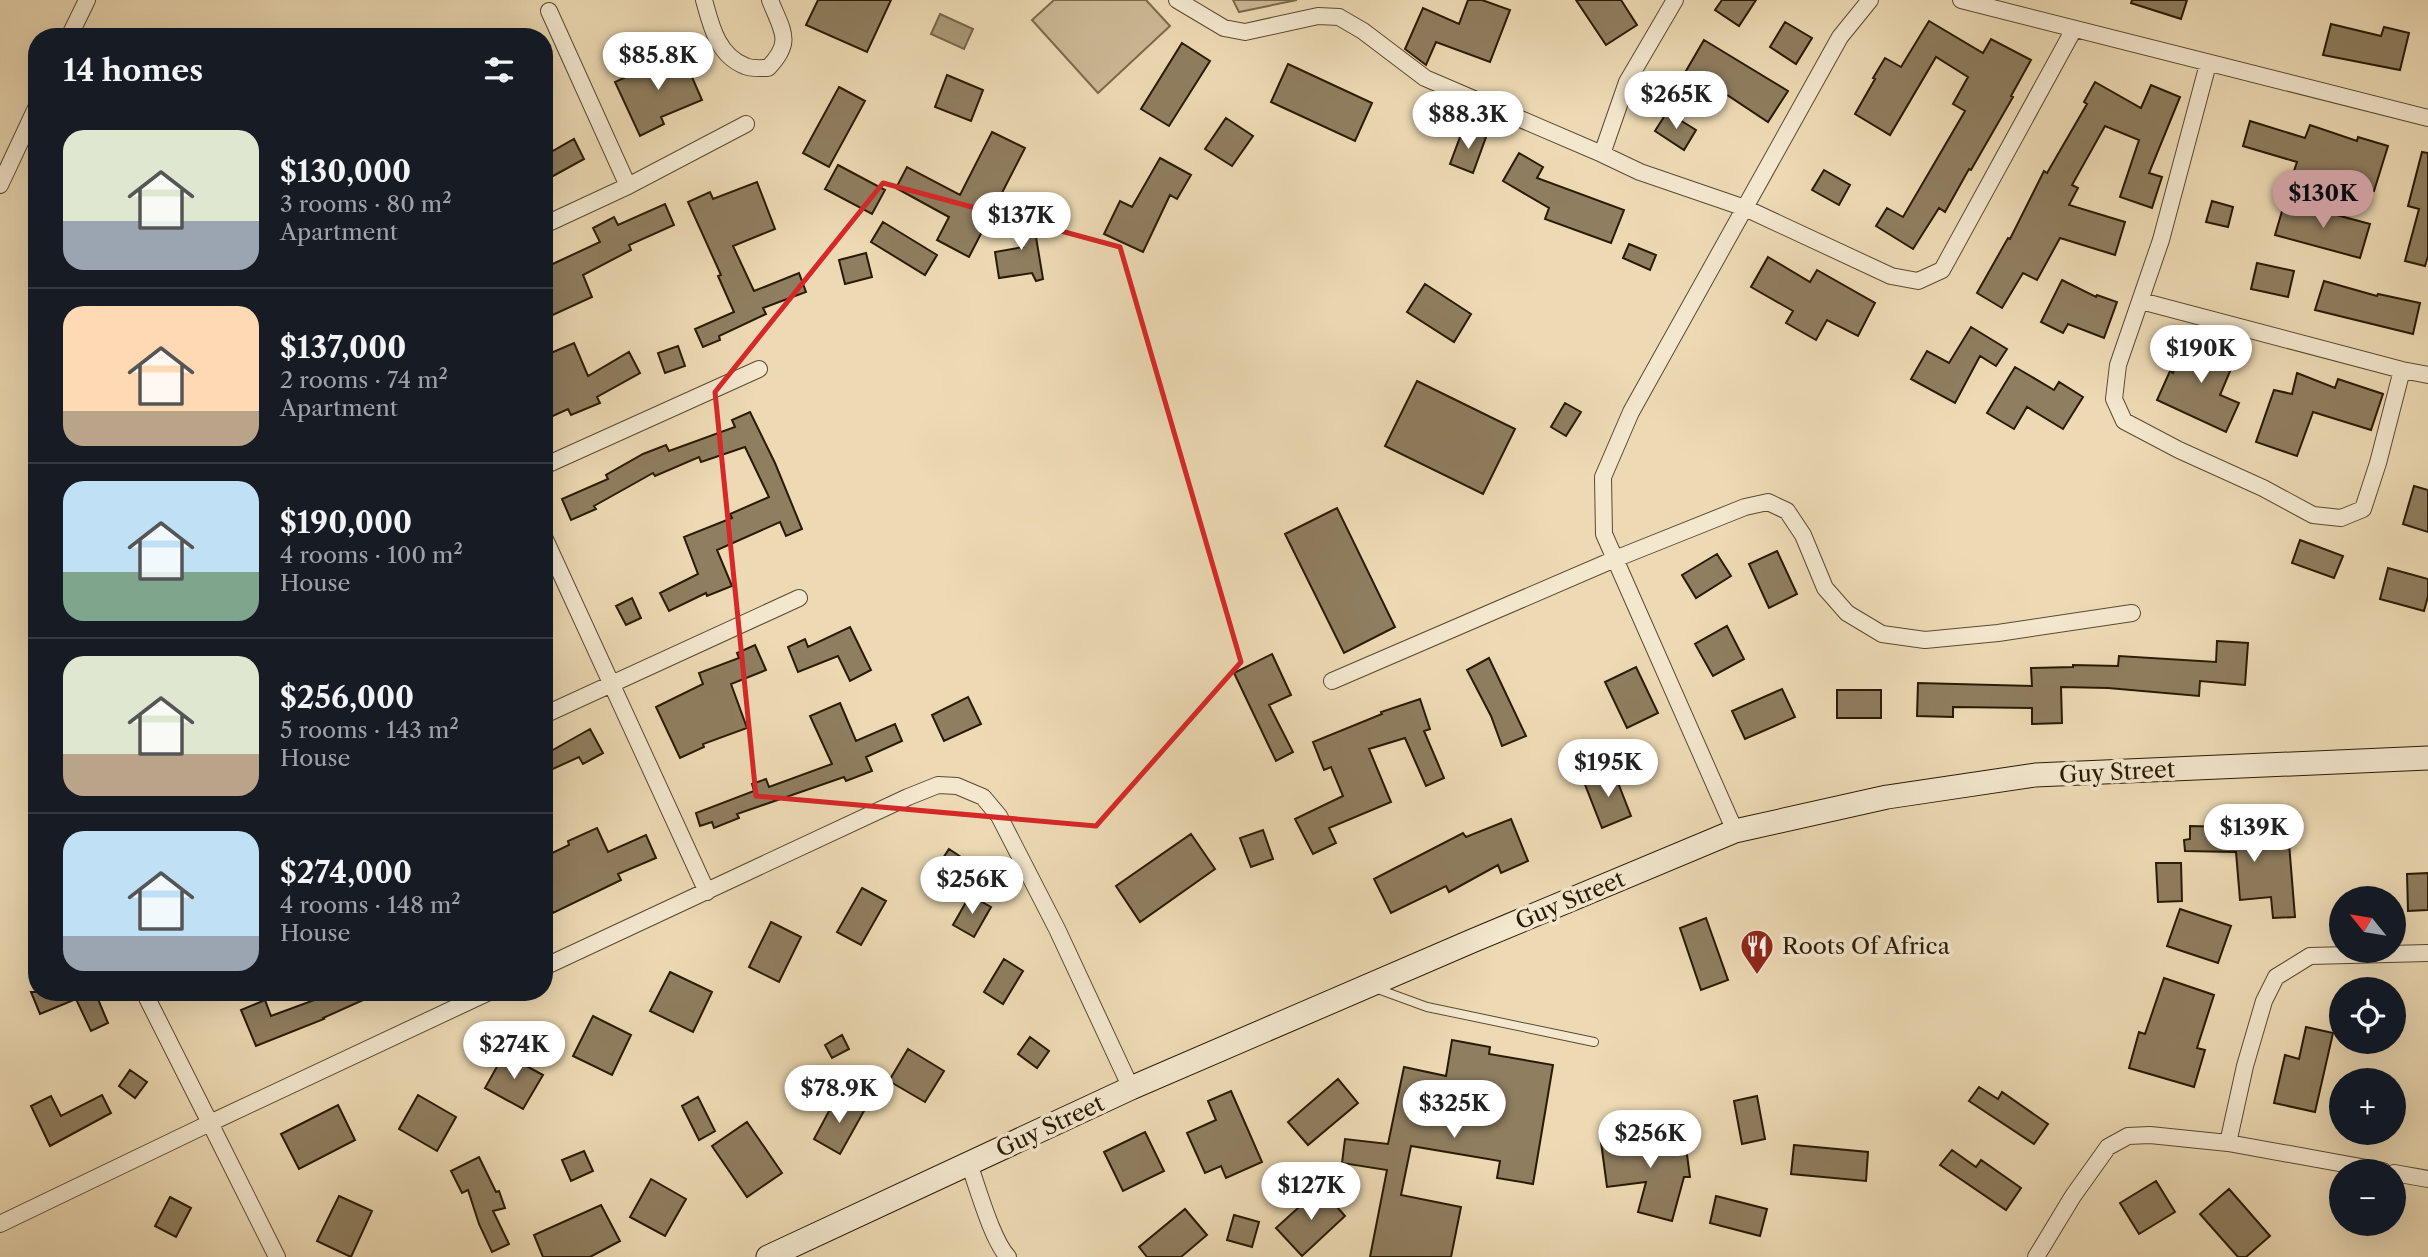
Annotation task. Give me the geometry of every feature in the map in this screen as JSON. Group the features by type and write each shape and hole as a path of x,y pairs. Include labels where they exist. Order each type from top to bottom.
{"street":[{"path":"73,28 87,0"},
{"path":"704,0 712,32 726,54 746,67 768,68 780,55 785,38 770,0"},
{"path":"1177,0 1224,29 1245,32 1318,16 1339,17 1363,31 1425,78 1640,172 1745,208 1891,276 1918,281 1942,270 2074,29"},
{"path":"1602,154 1627,82 1675,0"},
{"path":"1735,831 1604,534 1603,477 1631,412 1840,37 1870,0"},
{"path":"1961,0 2428,118"},
{"path":"549,11 628,186"},
{"path":"2208,64 2161,240 2118,365 2114,399 2123,421 2313,515 2341,518 2363,509 2402,370"},
{"path":"553,221 628,186 746,124"},
{"path":"0,185 28,125"},
{"path":"2141,301 2428,375"},
{"path":"553,462 759,369"},
{"path":"1332,681 1615,559 1745,507 1768,502 1787,511 1825,588 1847,613 1882,634 1925,640 1998,633 2132,613"},
{"path":"553,556 707,892"},
{"path":"553,711 799,598"},
{"name":"Guy Street","path":"768,1257 1131,1088 1735,831 1887,797 2035,775 2428,758"},
{"path":"553,963 908,797 938,785 957,786 983,797 1012,838 1131,1088"},
{"path":"2228,1143 2245,1066 2264,1001 2276,977 2310,956 2428,953"},
{"path":"149,1001 276,1257"},
{"path":"0,1224 469,1001"},
{"path":"2036,1257 2073,1196 2108,1147 2128,1136 2150,1135 2228,1143 2329,1161"},
{"path":"969,1164 995,1234 1008,1257"},
{"path":"2406,1175 2428,1179"}],"lane":[{"path":"1369,986 1427,1007 1594,1042"}],"highlighted area":[{"path":"883,183 1120,247 1241,662 1096,826 756,796 715,392"}],"shaded area":[{"path":"1054,0 1146,0 1170,26 1098,93 1032,20"},
{"path":"1233,0 1297,0 1239,12"},
{"path":"940,14 973,29 964,49 931,34"}],"building":[{"path":"818,0 891,0 867,52 806,25"},
{"path":"1468,0 1482,0 1510,10 1490,62 1436,42 1426,65 1405,49 1423,8 1459,24"},
{"path":"1576,0 1621,0 1637,25 1606,45"},
{"path":"1722,0 1756,0 1739,26 1715,10"},
{"path":"2132,0 2187,0 2181,19 2131,3"},
{"path":"1929,21 1983,53 1991,39 2031,60 2011,96 2013,97 1945,212 1939,208 1913,249 1876,226 1887,208 1903,217 1965,111 1953,104 1968,77 1936,57 1890,135 1855,114 1885,58 1901,67"},
{"path":"1785,22 1812,38 1796,64 1770,47"},
{"path":"2331,24 2381,36 2384,27 2409,33 2400,70 2323,55"},
{"path":"1704,40 1788,91 1768,122 1721,91 1713,104 1679,83"},
{"path":"1182,43 1210,61 1169,126 1141,109"},
{"path":"681,52 702,100 661,117 664,124 640,136 615,82"},
{"path":"1288,64 1372,103 1355,141 1271,102"},
{"path":"947,75 983,90 971,121 935,107"},
{"path":"2095,82 2141,108 2151,85 2180,97 2149,173 2162,177 2152,208 2120,197 2139,140 2105,126 2072,185 2078,188 2069,205 2125,222 2115,255 2060,238 2037,280 2023,273 2002,308 1977,293 2008,238 2010,239 2044,171 2047,173 2087,104 2084,102"},
{"path":"839,87 865,101 829,167 803,153"},
{"path":"1667,112 1696,130 1684,150 1655,131"},
{"path":"1226,118 1253,136 1232,166 1205,149"},
{"path":"2250,121 2305,138 2310,125 2357,141 2358,137 2388,146 2374,191 2326,176 2324,182 2294,171 2297,162 2243,146"},
{"path":"1463,129 1486,137 1473,173 1450,164"},
{"path":"992,132 1025,148 969,257 937,240 949,217 896,188 907,167 960,195"},
{"path":"574,139 584,159 553,176 553,151"},
{"path":"2422,152 2428,153 2428,256 2425,266 2405,261 2419,209 2408,206"},
{"path":"1519,153 1543,167 1537,178 1624,210 1611,243 1545,219 1549,208 1503,181"},
{"path":"1160,158 1191,175 1177,199 1170,195 1143,252 1104,234 1120,201 1132,207"},
{"path":"838,165 885,190 872,214 825,189"},
{"path":"1824,170 1850,185 1839,205 1812,190"},
{"path":"757,182 775,229 733,246 754,291 799,273 806,292 763,308 766,314 719,336 720,340 703,347 695,329 734,312 718,276 721,275 688,202 710,192 713,199"},
{"path":"2212,201 2233,207 2228,227 2206,222"},
{"path":"2285,201 2370,224 2360,258 2275,235"},
{"path":"665,204 674,225 629,245 631,250 583,275 592,297 553,315 553,264 600,242 593,228 614,217 618,225"},
{"path":"1029,211 1043,279 1036,281 1032,273 999,278 995,252 1023,247 1012,218"},
{"path":"883,222 937,255 925,275 871,242"},
{"path":"1629,244 1656,255 1650,270 1623,258"},
{"path":"866,253 872,277 845,284 839,260"},
{"path":"1768,257 1810,282 1817,270 1875,303 1858,336 1827,320 1816,340 1786,323 1793,311 1751,287"},
{"path":"2257,263 2294,271 2288,297 2251,289"},
{"path":"2062,280 2096,297 2097,295 2117,302 2104,338 2068,324 2063,333 2041,322"},
{"path":"2324,281 2377,296 2378,294 2420,303 2413,334 2315,310"},
{"path":"1425,284 1471,314 1454,342 1407,312"},
{"path":"1971,327 2007,349 1996,366 1980,356 1955,403 1911,379 1927,351 1949,363"},
{"path":"2188,337 2236,357 2220,395 2239,403 2226,432 2157,400 2170,371 2173,373"},
{"path":"574,343 588,376 629,352 640,373 597,397 600,403 571,415 568,409 553,416 553,352"},
{"path":"678,346 685,366 665,373 658,353"},
{"path":"2015,367 2054,390 2059,382 2083,397 2063,429 2027,407 2014,429 1987,413"},
{"path":"2297,373 2335,388 2338,379 2383,394 2371,430 2313,412 2297,456 2256,442 2274,390 2292,394"},
{"path":"1417,381 1515,429 1483,494 1385,446"},
{"path":"1565,403 1581,412 1566,436 1551,427"},
{"path":"750,412 775,463 802,529 786,536 780,522 717,550 732,586 707,596 706,593 669,611 660,593 698,574 684,537 732,518 730,514 769,497 745,447 701,462 699,457 655,476 653,473 594,506 596,509 571,520 562,499 608,479 606,475 643,454 666,445 669,451 735,427 732,420"},
{"path":"2414,486 2428,490 2428,532 2403,524"},
{"path":"1337,508 1395,627 1344,653 1285,534"},
{"path":"2300,540 2343,556 2334,578 2292,563"},
{"path":"1777,551 1797,594 1769,608 1749,564"},
{"path":"1717,554 1731,576 1696,598 1682,575"},
{"path":"2388,568 2428,579 2428,596 2424,611 2380,599"},
{"path":"632,598 641,618 626,625 616,606"},
{"path":"1727,626 1744,659 1713,676 1695,644"},
{"path":"850,627 871,670 850,681 838,656 798,672 788,647 805,639 808,647"},
{"path":"2217,641 2248,643 2245,685 2200,681 2199,696 2061,687 2062,723 2032,724 2032,708 1953,707 1953,717 1917,716 1918,683 2032,686 2031,668 2118,666 2119,656 2216,662"},
{"path":"755,645 766,670 731,684 747,728 703,744 704,747 680,758 656,707 703,684 699,673 739,658 737,653"},
{"path":"1272,654 1291,695 1269,705 1293,752 1276,761 1234,673"},
{"path":"1489,658 1526,736 1502,746 1491,716 1467,670"},
{"path":"1636,667 1658,713 1627,728 1605,682"},
{"path":"1782,689 1795,717 1745,739 1732,711"},
{"path":"1837,690 1881,690 1881,718 1837,718"},
{"path":"968,697 981,724 944,741 932,715"},
{"path":"1420,699 1430,729 1424,731 1444,778 1426,786 1405,738 1369,749 1391,802 1329,828 1336,843 1313,854 1295,819 1343,796 1331,767 1324,770 1313,742 1382,714 1381,712"},
{"path":"840,703 856,741 895,724 902,741 866,757 872,771 846,781 844,777 737,814 739,818 714,828 712,822 700,826 696,813 754,791 752,784 766,779 769,787 832,764 810,716"},
{"path":"590,729 603,753 583,764 579,757 553,769 553,750"},
{"path":"1613,770 1631,816 1602,828 1584,782"},
{"path":"1511,819 1528,861 1501,873 1498,865 1449,892 1446,886 1391,913 1374,879 1463,833 1466,837"},
{"path":"2190,826 2228,827 2228,836 2288,831 2295,917 2273,918 2271,897 2240,900 2236,852 2185,851 2184,840 2190,839"},
{"path":"597,828 608,852 646,835 656,858 618,874 621,880 553,913 553,853 569,845 568,841"},
{"path":"1263,830 1273,859 1251,867 1240,838"},
{"path":"1191,834 1215,869 1140,922 1116,886"},
{"path":"949,849 970,863 955,886 934,872"},
{"path":"2156,863 2181,863 2182,901 2158,902"},
{"path":"2428,873 2428,910 2408,911 2407,874"},
{"path":"862,888 886,901 861,945 837,932"},
{"path":"970,895 991,907 974,937 953,925"},
{"path":"2180,909 2231,926 2218,963 2167,946"},
{"path":"1706,918 1728,980 1701,990 1680,928"},
{"path":"771,922 801,937 779,982 749,967"},
{"path":"1004,959 1023,971 1003,1004 984,992"},
{"path":"670,972 712,992 693,1032 650,1011"},
{"path":"2164,978 2214,995 2197,1048 2205,1050 2194,1087 2129,1068 2139,1032 2145,1034"},
{"path":"35,1001 71,1001 40,1014"},
{"path":"77,1001 99,1001 108,1023 91,1031"},
{"path":"265,1001 271,1016 312,1001 361,1001 256,1046 241,1010"},
{"path":"593,1016 631,1035 612,1075 573,1056"},
{"path":"2306,1027 2329,1032 2329,1051 2315,1112 2274,1103 2285,1055 2299,1059"},
{"path":"842,1035 849,1049 832,1058 825,1045"},
{"path":"1030,1037 1049,1051 1037,1068 1018,1054"},
{"path":"1452,1040 1490,1047 1489,1054 1553,1065 1533,1184 1497,1178 1500,1161 1411,1146 1401,1195 1461,1207 1451,1257 1370,1257 1387,1170 1342,1163 1345,1139 1388,1144 1404,1067 1446,1076"},
{"path":"908,1049 944,1071 925,1102 889,1081"},
{"path":"504,1054 543,1075 523,1109 485,1088"},
{"path":"130,1070 147,1082 135,1098 119,1086"},
{"path":"1338,1079 1358,1103 1308,1145 1288,1122"},
{"path":"1979,1087 1998,1099 2002,1092 2048,1124 2034,1144 1969,1101"},
{"path":"1231,1091 1262,1162 1226,1178 1221,1166 1205,1173 1187,1133 1216,1120 1208,1101"},
{"path":"102,1095 111,1113 50,1146 31,1106 51,1096 61,1116"},
{"path":"418,1095 456,1117 437,1151 399,1129"},
{"path":"837,1096 864,1111 840,1154 814,1139"},
{"path":"1757,1096 1765,1139 1742,1144 1734,1101"},
{"path":"698,1097 715,1131 699,1140 682,1106"},
{"path":"338,1105 355,1140 299,1169 281,1134"},
{"path":"747,1122 782,1173 747,1197 712,1146"},
{"path":"1145,1132 1164,1171 1123,1191 1104,1152"},
{"path":"1684,1132 1690,1177 1684,1177 1672,1221 1638,1212 1646,1182 1607,1187 1601,1142"},
{"path":"1794,1145 1868,1152 1866,1181 1791,1174"},
{"path":"1952,1150 1976,1167 1981,1160 2021,1188 2006,1210 1940,1165"},
{"path":"584,1151 593,1171 571,1181 562,1160"},
{"path":"479,1157 496,1192 499,1191 505,1208 493,1211 509,1244 492,1252 468,1190 462,1193 451,1171"},
{"path":"651,1179 686,1199 665,1236 630,1217"},
{"path":"2156,1181 2175,1212 2139,1234 2120,1203"},
{"path":"1320,1188 1345,1216 1302,1256 1276,1228"},
{"path":"2229,1189 2270,1236 2246,1257 2238,1257 2200,1214"},
{"path":"339,1196 372,1211 351,1257 317,1241"},
{"path":"1716,1196 1767,1209 1760,1236 1710,1223"},
{"path":"170,1197 191,1208 176,1237 155,1226"},
{"path":"601,1205 620,1241 590,1257 543,1257 534,1235"},
{"path":"1185,1209 1207,1235 1181,1257 1147,1257 1139,1247"},
{"path":"1234,1215 1259,1222 1252,1247 1227,1240"}],"place":[{"name":"Roots Of Africa","path":"1757,976"}]}
